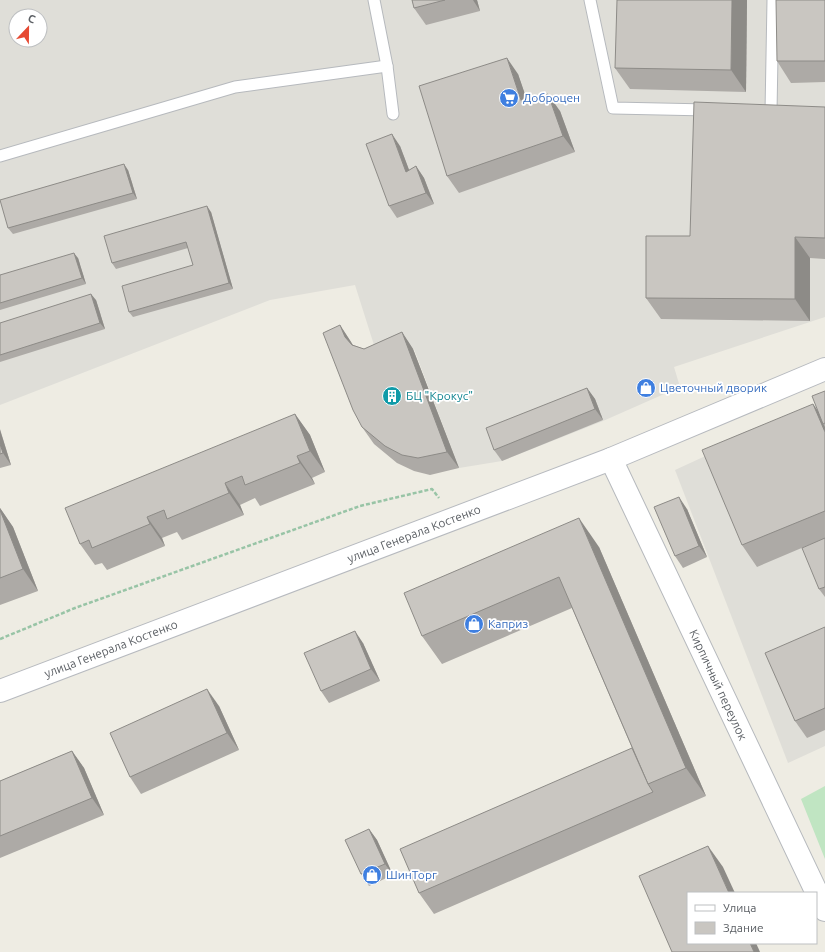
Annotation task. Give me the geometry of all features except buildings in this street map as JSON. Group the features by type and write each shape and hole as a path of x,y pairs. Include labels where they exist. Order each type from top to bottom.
{"main road":[{"name":"улица Генерала Костенко","path":"0,691 612,460 825,369"},
{"name":"Кирпичный переулок","path":"612,460 816,892"},
{"name":"Кирпичный переулок","path":"817,893 825,910"}],"lane":[{"path":"374,0 387,66 394,114"},
{"path":"590,0 613,108 716,110"},
{"path":"771,112 772,0"},
{"path":"0,156 234,87 387,66"}],"path":[{"path":"0,638 76,608 360,506 432,489"}],"shaded area":[{"path":"0,0 825,0 825,317 674,367 680,387 603,421 502,461 459,468 414,349 380,364 355,285 270,300 0,405"},
{"path":"825,401 825,746 788,763 675,470"}],"green space":[{"path":"825,786 825,859 801,799"}],"place":[{"name":"Доброцен","path":"509,98"},
{"name":"Цветочный дворик","path":"646,388"},
{"name":"БЦ \"Крокус\"","path":"392,396"},
{"name":"Каприз","path":"474,624"},
{"name":"ШинТорг","path":"372,875"}]}
